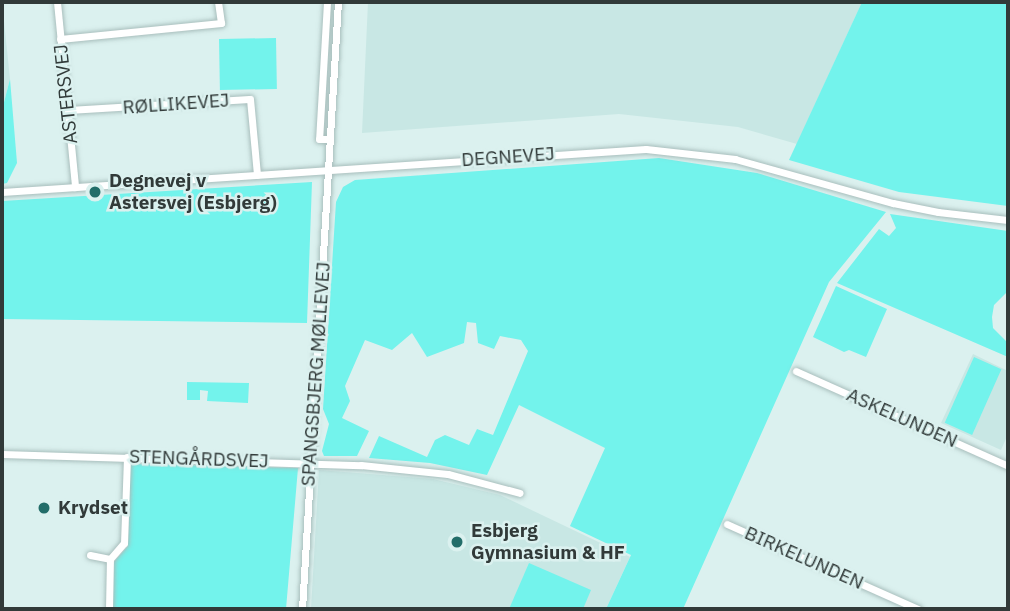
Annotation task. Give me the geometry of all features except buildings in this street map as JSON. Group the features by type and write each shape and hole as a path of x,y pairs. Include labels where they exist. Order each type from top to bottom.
{"street":[{"name":"ASTERSVEJ","path":"57,2 75,187"},
{"path":"60,39 221,23 218,2"},
{"name":"SPANGSBJERG MØLLEVEJ","path":"327,2 319,139 330,139"},
{"name":"SPANGSBJERG MØLLEVEJ","path":"302,609 338,2"},
{"name":"RØLLIKEVEJ","path":"68,110 250,99 257,175"},
{"name":"DEGNEVEJ","path":"2,192 608,150 688,152 735,159 904,205 1008,220"},
{"name":"ASKELUNDEN","path":"796,371 1008,466"},
{"name":"STENGÅRDSVEJ","path":"2,454 310,462 448,474 520,494"},
{"path":"109,609 110,559 124,543 127,457"},
{"name":"BIRKELUNDEN","path":"727,524 918,609"},
{"path":"90,555 110,559"}],"shaded area":[{"path":"2,2 10,79 2,110"},
{"path":"368,2 862,2 797,144 738,127 619,114 362,133"},
{"path":"862,2 1008,2 1008,206 899,192 789,160"},
{"path":"276,38 277,89 220,90 219,39"},
{"path":"10,79 17,163 7,183 2,184 2,110"},
{"path":"659,158 757,173 886,212 829,282 683,609 606,609 631,555 570,526 605,448 519,405 487,475 430,463 369,458 379,436 427,457 435,440 445,435 469,445 477,429 493,435 528,351 521,340 500,336 494,349 478,343 476,323 467,322 464,343 427,357 412,333 392,350 365,340 345,386 350,401 342,418 369,431 357,456 324,456 322,451 329,424 323,409 336,202 343,187 355,180"},
{"path":"312,182 307,323 2,319 2,201"},
{"path":"890,214 1008,231 1008,291 994,305 992,317 993,328 1008,343 1008,357 837,283 879,229 889,236 896,228"},
{"path":"836,286 887,309 866,357 849,350 844,352 813,337"},
{"path":"973,354 1008,371 1008,434 1001,450 941,423"},
{"path":"974,357 1001,369 972,435 945,423"},
{"path":"187,382 249,383 248,403 207,401 208,391 200,390 200,400 187,400"},
{"path":"130,464 298,468 286,609 113,609 113,563 128,546"},
{"name":"Esbjerg Gymnasium & HF","path":"319,470 433,479 500,495 630,557 606,609 311,609"},
{"path":"529,563 591,590 583,609 509,609"}],"place":[{"name":"Degnevej v Astersvej (Esbjerg)","path":"95,192"},
{"name":"Krydset","path":"44,508"},
{"name":"Esbjerg Gymnasium & HF","path":"457,542"}]}
